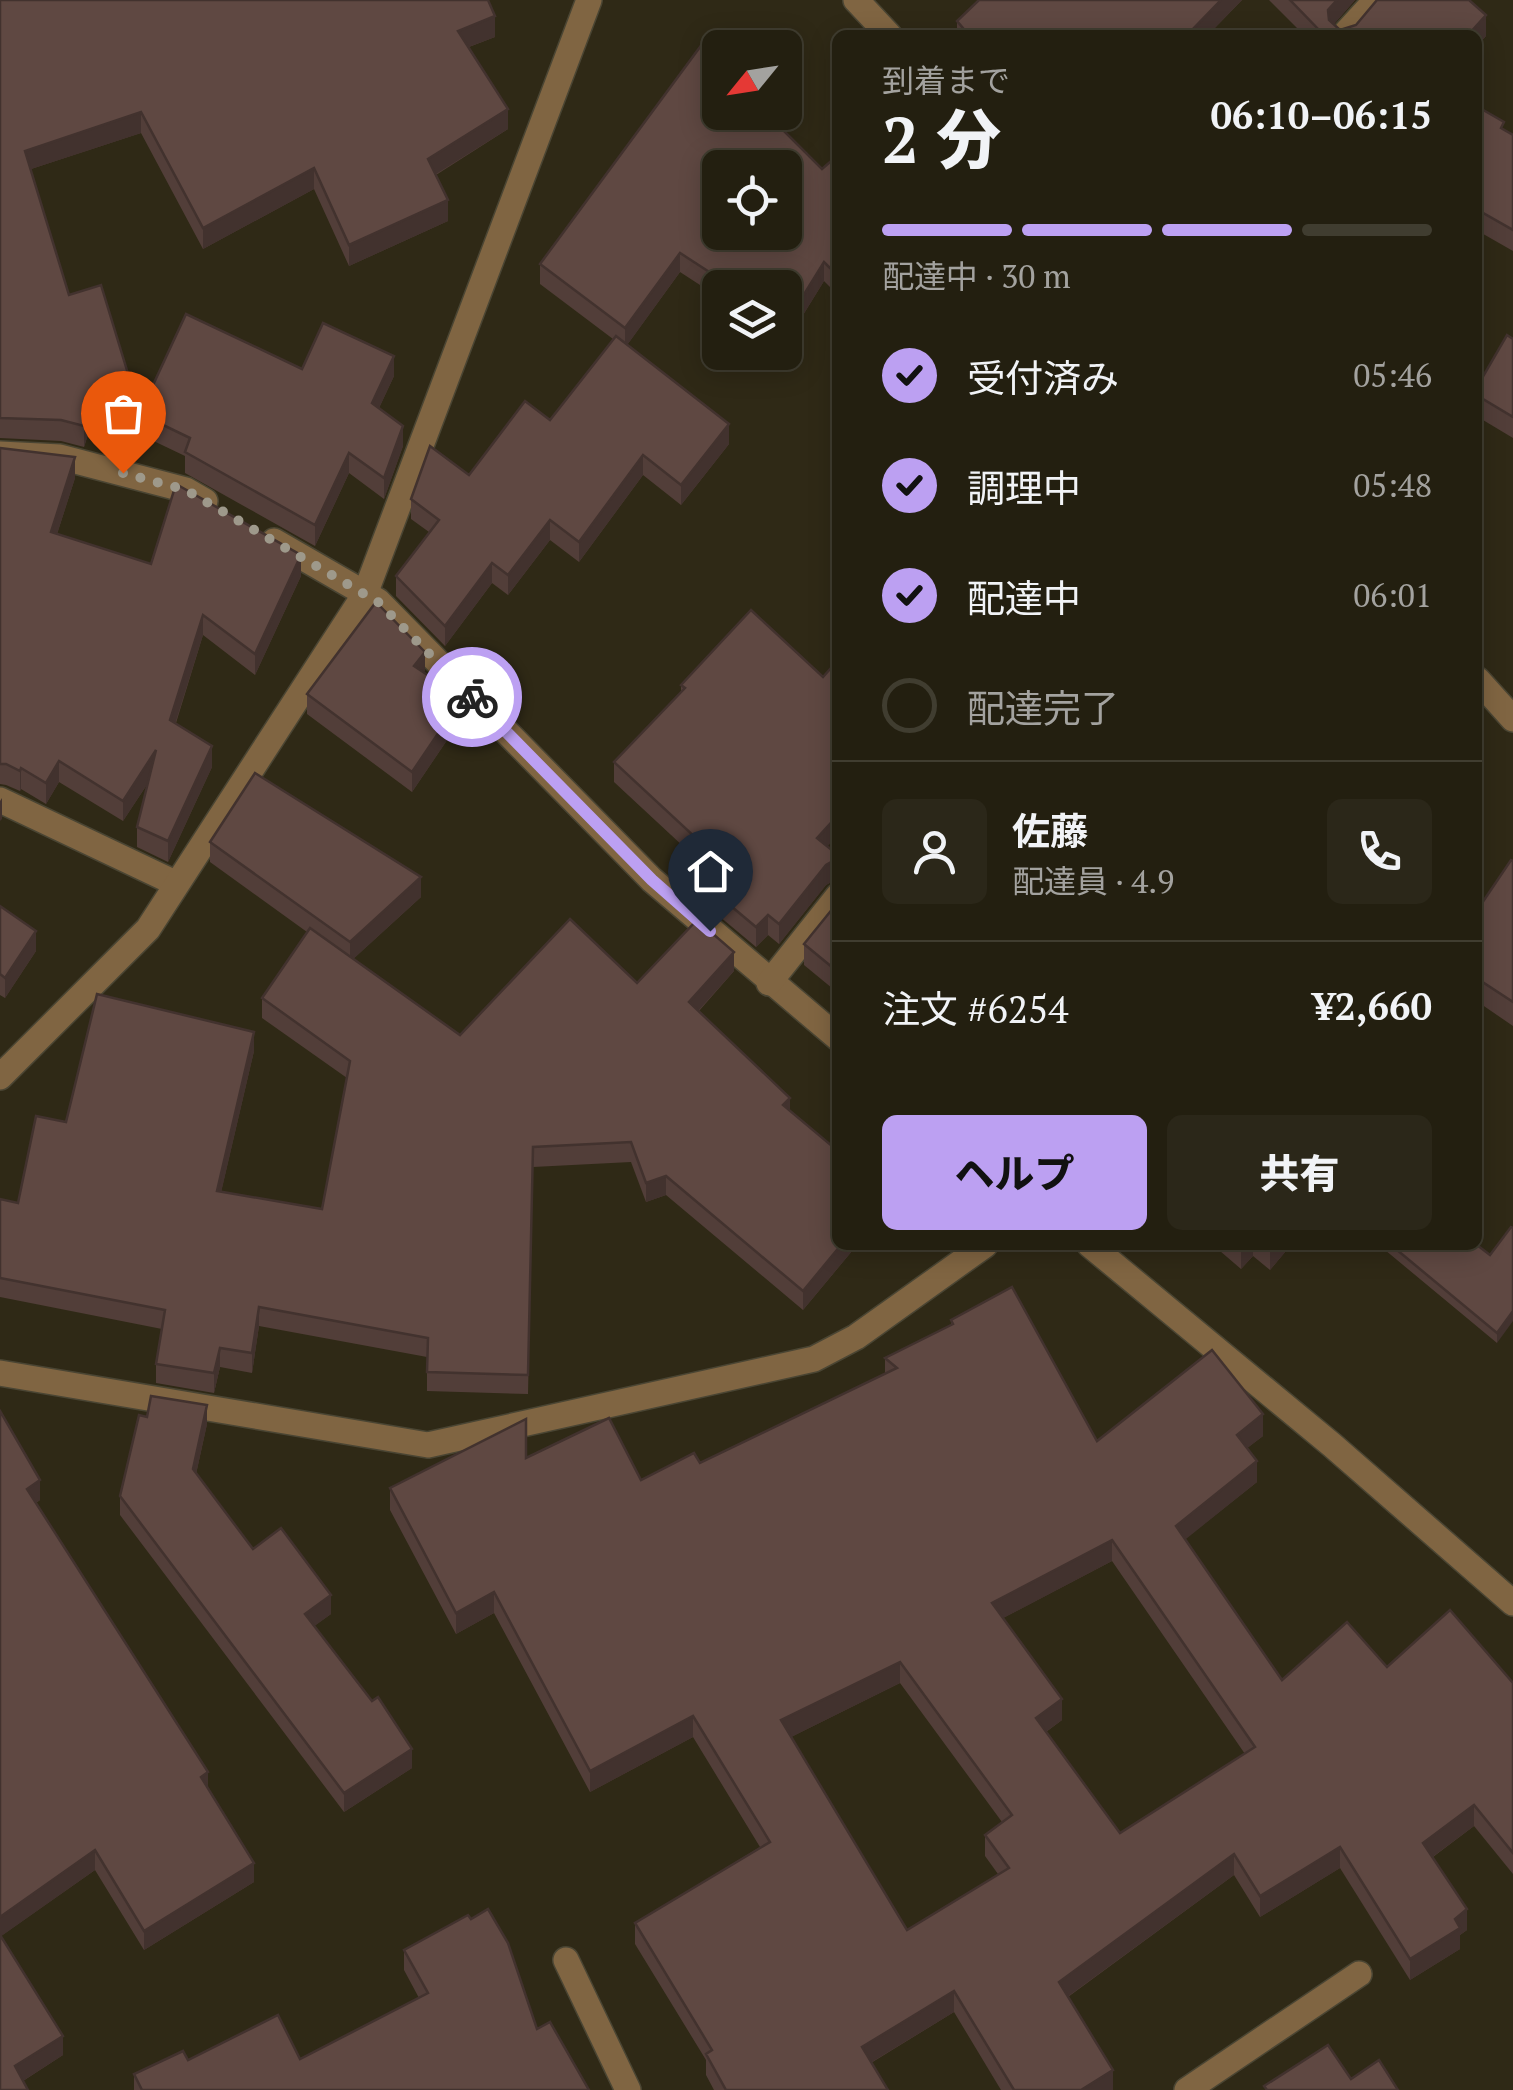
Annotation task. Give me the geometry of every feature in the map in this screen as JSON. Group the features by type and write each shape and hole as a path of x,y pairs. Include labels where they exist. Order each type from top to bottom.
{"street":[{"path":"0,1078 148,929 174,883 365,594 589,0"},
{"path":"856,0 884,30"},
{"path":"1349,30 1376,0"},
{"path":"0,454 60,456 186,490 218,509"},
{"path":"251,528 378,602 652,880 832,1033"},
{"path":"1482,684 1513,719"},
{"path":"0,800 174,883"},
{"path":"769,982 832,903"},
{"path":"0,1373 428,1445 814,1359 856,1337 978,1250"},
{"path":"1096,1250 1332,1445 1513,1603"},
{"path":"566,1960 628,2090"},
{"path":"1187,2090 1359,1974"}],"building":[{"path":"0,0 488,0 495,16 458,31 508,109 428,159 448,200 349,245 314,168 203,228 141,112 25,151 69,295 101,285 140,413 186,314 302,369 323,323 394,356 372,403 403,426 384,478 349,453 315,525 185,452 190,438 95,392 84,426 61,420 0,418"},
{"path":"979,0 1221,0 1192,30 965,30 957,21"},
{"path":"1290,0 1337,0 1328,10 1329,20 1340,30 1319,30"},
{"path":"1377,0 1469,0 1486,15 1472,30 1340,30 1356,25"},
{"path":"700,47 702,130 783,130 822,169 832,160 832,270 824,262 802,298 802,270 706,270 680,253 625,328 540,264"},
{"path":"1482,109 1504,122 1501,128 1513,135 1513,230 1482,212"},
{"path":"1507,335 1513,339 1513,417 1482,398 1482,378"},
{"path":"616,336 729,424 681,485 643,455 579,542 550,520 508,575 492,563 445,626 396,576 439,520 411,499 430,446 469,475 525,401 550,420"},
{"path":"0,448 75,457 51,532 151,564 176,484 301,555 255,654 203,615 170,720 212,746 168,841 137,827 156,750 123,801 59,761 46,783 21,768 20,771 0,764"},
{"path":"376,602 425,652 414,666 462,698 412,772 307,694"},
{"path":"751,610 823,677 832,667 832,822 817,838 832,850 832,862 779,924 768,915 756,927 719,896 737,876 614,762 685,688 681,685"},
{"path":"255,773 421,877 350,942 210,842"},
{"path":"1513,861 1513,1002 1482,982 1482,903"},
{"path":"0,906 36,931 5,978 0,974"},
{"path":"832,909 832,967 804,944"},
{"path":"570,919 637,983 697,920 734,952 689,1002 790,1098 783,1105 832,1146 832,1250 837,1250 803,1291 666,1176 646,1183 631,1142 533,1147 528,1375 427,1372 428,1338 259,1307 252,1353 220,1348 214,1373 156,1364 165,1310 0,1278 0,1199 18,1203 36,1116 66,1122 97,994 254,1032 217,1191 322,1209 350,1061 262,998 310,928 460,1035"},
{"path":"1513,1228 1513,1311 1497,1333 1397,1250 1482,1249 1490,1255"},
{"path":"1012,1287 1097,1441 1212,1350 1263,1414 1237,1435 1257,1461 1176,1526 1282,1680 1347,1622 1387,1667 1450,1610 1513,1683 1513,1853 1474,1805 1423,1843 1467,1909 1455,1919 1460,1928 1410,1959 1340,1847 1260,1896 1234,1854 1059,1982 1113,2070 1081,2090 1014,2090 954,1991 862,2047 888,2090 726,2090 706,2054 712,2050 635,1923 770,1842 693,1716 590,1771 494,1592 456,1613 390,1488 526,1419 526,1458 609,1418 641,1480 694,1453 700,1463 897,1368 885,1358 953,1324 951,1320","holes":["1112,1540 1255,1747 1120,1833 1036,1718 1062,1699 992,1603","900,1662 1012,1815 985,1835 1009,1868 907,1930 781,1720"]},
{"path":"151,1396 207,1405 193,1469 253,1549 281,1528 331,1595 305,1614 372,1701 378,1697 412,1749 344,1793 120,1496 139,1415 147,1417"},
{"path":"0,1411 40,1480 27,1489 208,1772 201,1777 254,1863 144,1931 95,1850 0,1917"},
{"path":"488,1909 508,1943 537,2029 550,2022 589,2090 142,2090 134,2074 183,2051 188,2060 278,2015 300,2059 428,1993 404,1950 468,1915 471,1919"},
{"path":"0,1935 63,2036 15,2066 28,2090 0,2090"},
{"path":"1328,2045 1351,2079 1379,2060 1398,2090 1267,2090 1264,2086"}],"way so far":[{"path":"123,473 186,490 378,602 472,697"}],"route":[{"path":"472,697 652,880 710,931"}]}
